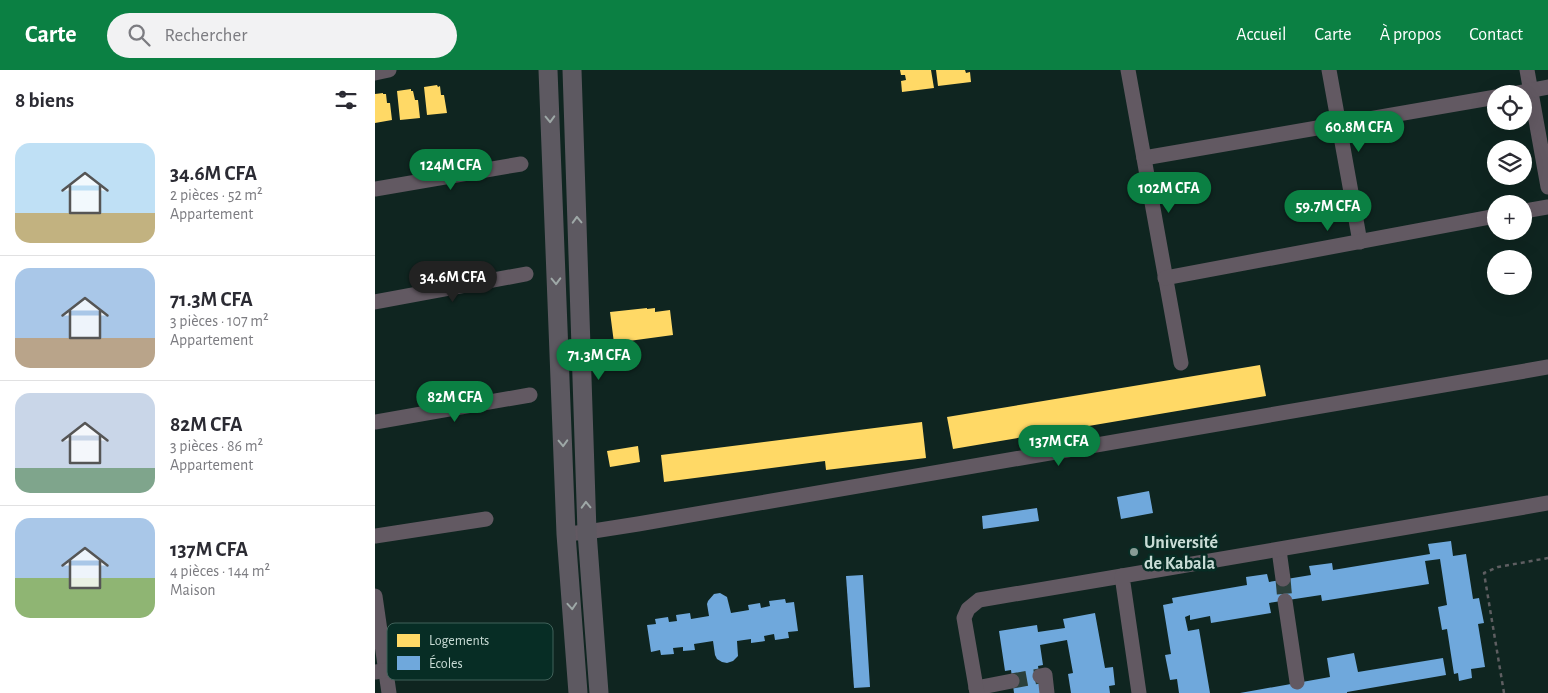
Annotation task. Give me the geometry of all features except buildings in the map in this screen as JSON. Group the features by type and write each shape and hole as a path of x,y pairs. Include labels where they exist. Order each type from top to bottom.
{"main road":[{"path":"548,70 566,534 578,693"},
{"path":"573,70 587,532 599,693"}],"street":[{"path":"375,73 389,70"},
{"path":"1128,70 1181,363"},
{"path":"1329,70 1360,242"},
{"path":"1527,70 1530,85"},
{"path":"1532,90 1548,87"},
{"path":"1532,96 1548,187"},
{"path":"1144,158 1487,98"},
{"path":"375,189 521,164"},
{"path":"1532,210 1548,207"},
{"path":"1165,278 1487,218"},
{"path":"375,302 526,274"},
{"path":"566,534 587,532 1548,368"},
{"path":"375,422 530,395"},
{"path":"1012,681 976,691 964,618 968,609 979,600 1548,503"},
{"path":"375,536 486,518"},
{"path":"1279,550 1283,579"},
{"path":"1122,576 1139,693"},
{"path":"375,596 380,671 389,693"},
{"path":"1285,601 1297,682"},
{"path":"1040,676 1045,675 1047,693"}],"path":[{"path":"1504,693 1484,573 1498,566 1548,558"}],"tunnel":[{"path":"1283,579 1285,601"},
{"path":"1012,681 1040,676"}],"place":[{"name":"Université de Kabala","path":"1134,552"}]}
